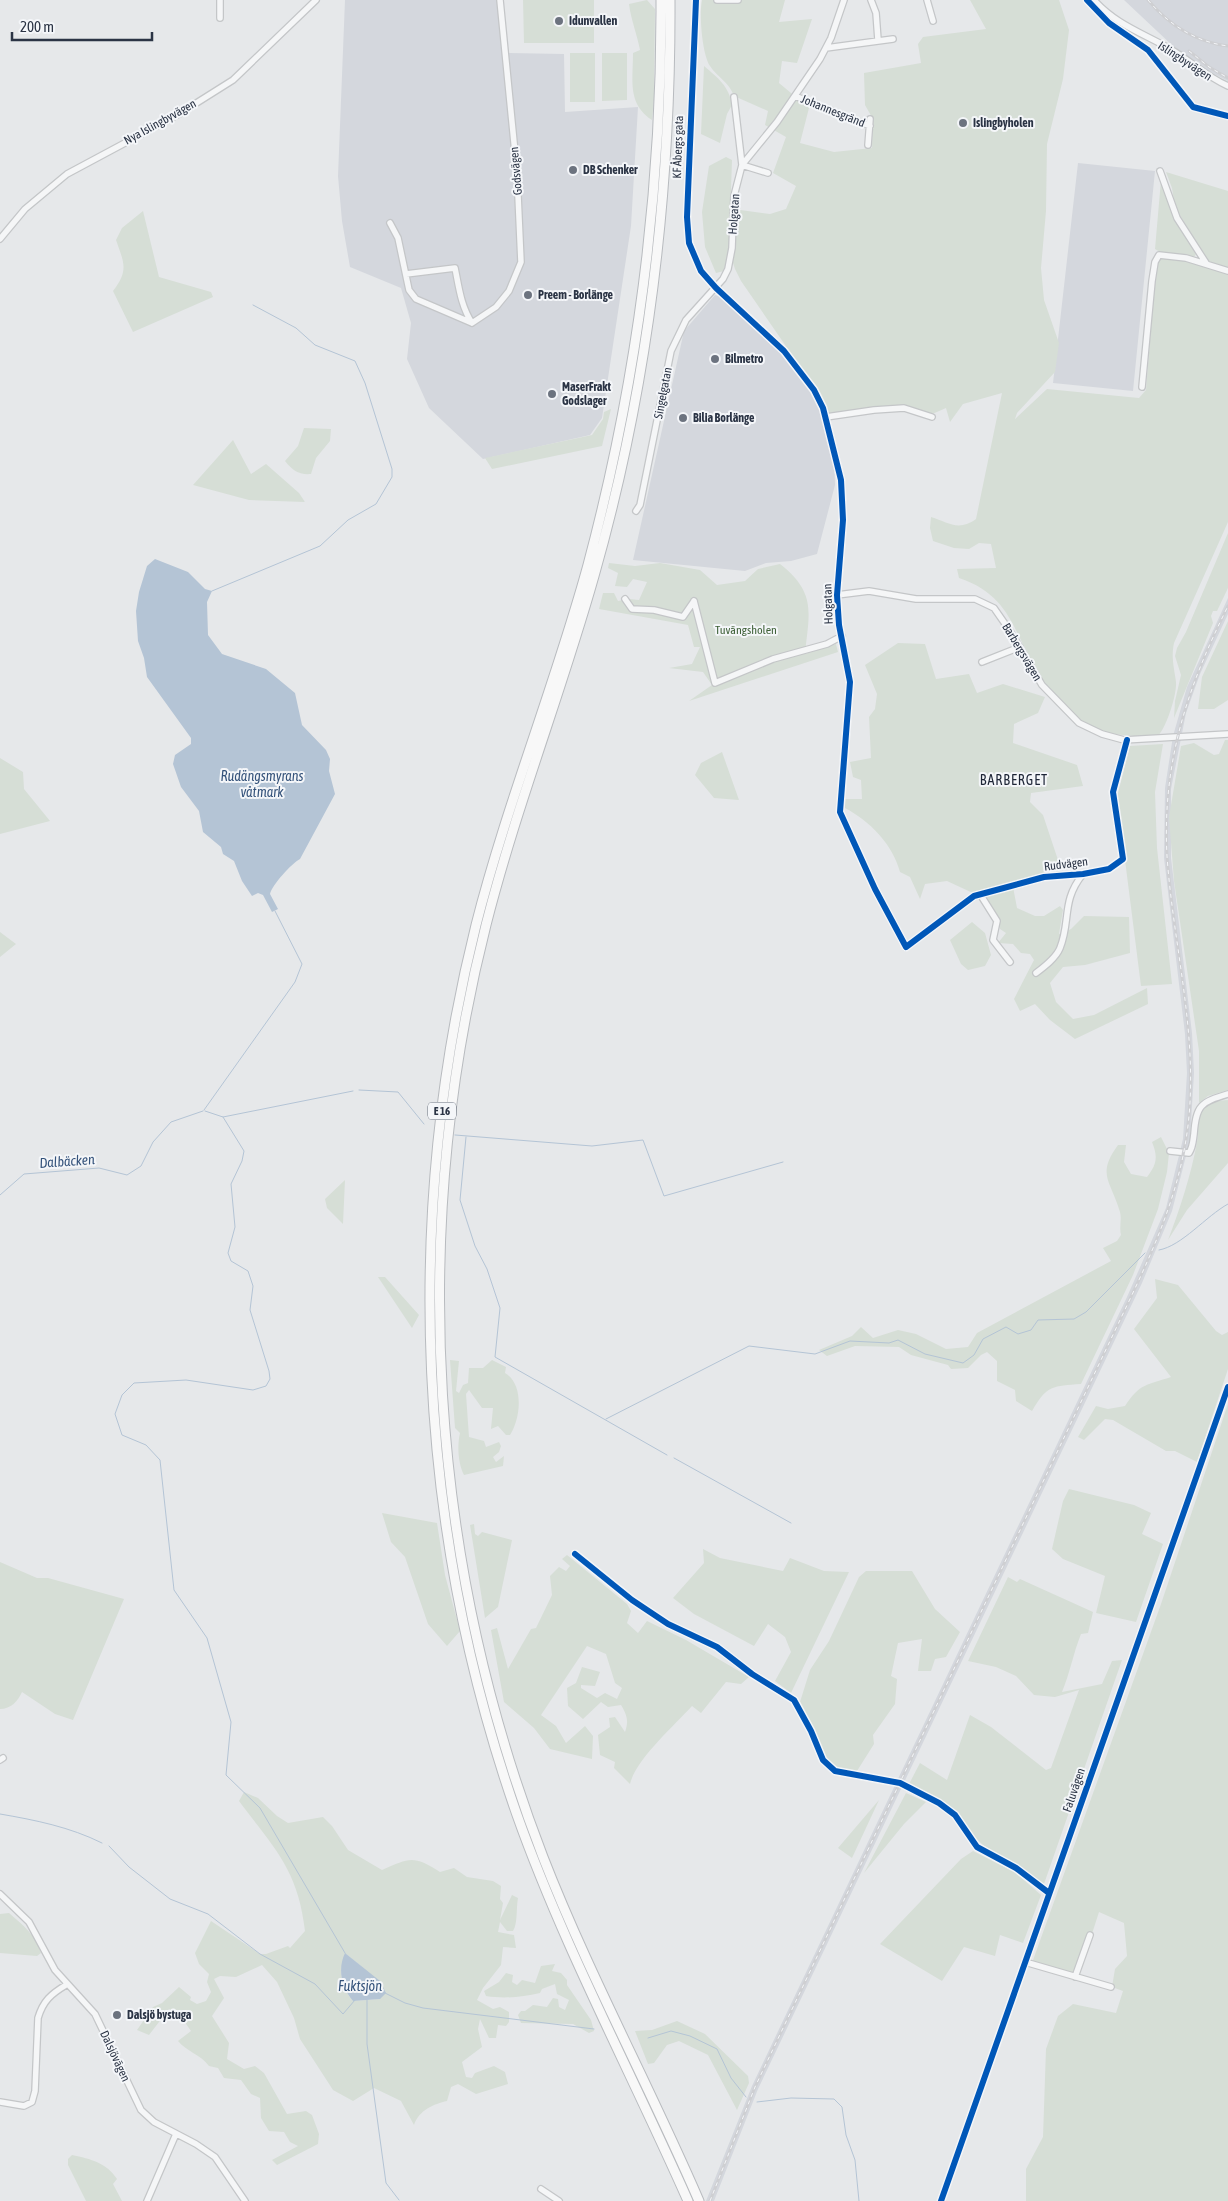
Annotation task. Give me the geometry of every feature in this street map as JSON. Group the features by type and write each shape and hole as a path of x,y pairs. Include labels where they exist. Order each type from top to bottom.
{"highway":[{"name":"E 16","path":"661,0 655,170 644,282 629,379 617,442 587,568 500,843 465,973 440,1122 434,1190 430,1330 437,1456 452,1564 464,1626 499,1761 536,1867 558,1919 688,2201"},
{"name":"E 16","path":"672,0 668,113 660,219 638,381 622,462 596,571 511,837 474,976 456,1071 449,1124 440,1256 440,1332 447,1457 462,1563 488,1685 508,1756 544,1860 566,1913 699,2201"}],"street":[{"path":"220,0 220,18"},
{"name":"Nya Islingbyvägen","path":"0,239 25,209 67,174 179,114 233,80 316,0"},
{"name":"Godsvägen","path":"472,323 496,308 514,281 521,262 517,173 500,0"},
{"name":"KF Åbergs gata","path":"696,0 687,217 692,253 701,271 716,288"},
{"path":"717,0 738,0"},
{"name":"Holgatan","path":"742,165 796,96 826,48 844,0"},
{"path":"871,0 876,13 878,40"},
{"path":"927,0 933,21"},
{"name":"Islingbyvägen","path":"1094,0 1116,20 1172,50 1212,79 1228,86"},
{"path":"826,48 893,39"},
{"name":"Johannesgränd","path":"796,96 870,122 868,145"},
{"name":"Holgatan","path":"734,98 742,165 734,196 730,264 723,279 716,288 784,351 814,390 826,417 836,453 842,496 836,595 850,682 840,812 875,889 906,947"},
{"path":"742,165 768,173"},
{"path":"1160,171 1177,218 1206,263"},
{"path":"390,223 398,238 409,290 416,299 472,323"},
{"path":"1152,254 1206,263 1228,271"},
{"path":"1142,387 1154,262 1159,255"},
{"path":"406,274 455,268 461,299 472,323"},
{"name":"Singelgatan","path":"636,512 640,505 651,459 671,351 686,320 716,288"},
{"path":"826,417 904,408 932,417"},
{"name":"Barbergsvägen","path":"836,595 869,591 916,599 975,599 994,608 1042,685 1075,721 1102,734 1127,740 1228,734"},
{"path":"625,599 632,609 654,610 683,617 694,601 715,683 773,659 827,644 842,636"},
{"path":"982,662 1020,647"},
{"name":"Rudvägen","path":"906,947 974,896 1044,877 1082,874 1109,869 1123,859 1113,792 1127,740"},
{"path":"1036,973 1060,949 1069,896 1082,874"},
{"path":"980,894 997,921 992,940 1010,962"},
{"path":"1170,1151 1189,1153 1193,1145 1198,1110 1208,1100 1228,1094"},
{"name":"Faluvägen","path":"941,2201 1228,1388"},
{"path":"575,1554 632,1600 668,1624 717,1647 752,1674 794,1700 811,1731 823,1760 835,1771 900,1783 939,1803 955,1815 977,1847 1016,1868 1049,1893"},
{"name":"Dalsjövägen","path":"0,1894 29,1922 66,1985 95,2014 141,2110 154,2122 196,2144 215,2158 245,2201"},
{"path":"1075,1977 1090,1935"},
{"path":"1025,1962 1111,1987"},
{"path":"0,2102 24,2106 32,2102 35,2092 38,2018 41,2006 50,1995 66,1985"},
{"path":"147,2201 176,2134"},
{"path":"541,2189 559,2201"}],"shaded area":[{"path":"345,0 500,0 509,53 564,54 565,112 638,107 631,226 602,418 590,435 483,459 429,408 407,359 411,323 401,288 350,267 342,221 338,176"},
{"path":"1124,0 1228,0 1228,81 1208,71 1174,47"},
{"path":"1078,163 1155,171 1133,391 1053,383"},
{"path":"715,295 722,297 789,359 815,395 825,420 834,454 835,485 817,554 791,561 766,563 745,571 633,560 684,331"},
{"path":"1228,598 1228,614 1200,674 1186,713 1171,789 1171,858 1192,1033 1194,1073 1190,1140 1172,1211 1142,1283 758,2089 714,2201 706,2201 752,2086 1127,1297 1166,1208 1183,1139 1187,1073 1185,1034 1164,858 1165,788 1173,736 1187,687"}],"green space":[{"name":"Idunvallen","path":"523,0 594,0 594,43 524,43"},
{"path":"647,0 655,9 652,120 638,106 632,82 633,53 640,50 629,4"},
{"path":"702,0 785,0 779,22 812,19 797,63 782,61 779,83 809,108 800,143 834,152 872,148 873,119 865,105 864,73 921,63 918,44 923,37 986,29 970,0 1059,0 1069,30 1063,79 1047,144 1046,211 1041,268 1044,300 1059,343 1055,372 1017,413 1015,419 1047,389 1139,398 1146,390 1156,266 1161,258 1172,257 1228,274 1228,522 1174,643 1175,695 1167,720 1157,737 1104,732 1076,718 1060,702 1041,677 1000,604 976,585 959,578 957,569 996,568 991,544 979,543 969,549 954,548 933,541 930,528 931,517 953,525 964,525 976,519 1002,393 963,404 950,422 946,408 930,415 904,408 826,417 814,390 799,365 741,281 732,260 733,209 770,214 786,209 796,186 773,173 786,137 765,125 768,111 734,96 729,87 710,66 705,53 702,34"},
{"path":"570,53 595,53 595,102 570,102"},
{"path":"602,53 627,53 627,100 602,101"},
{"path":"704,66 726,87 731,98 732,105 727,114 720,143 701,134"},
{"path":"726,157 732,160 729,248 724,271 716,273 705,247 702,212 709,166"},
{"path":"1166,172 1228,191 1228,269 1208,261 1175,207 1172,188"},
{"path":"1161,180 1174,219 1196,254 1194,257 1160,252 1155,249"},
{"path":"143,211 159,277 211,292 213,297 133,332 113,291 118,284 124,266 116,240 122,228"},
{"path":"611,409 602,446 492,469 485,458 592,435 603,419 604,412"},
{"path":"304,428 331,429 330,441 316,458 311,474 296,472 285,461 298,446"},
{"path":"233,440 251,474 266,464 299,493 305,502 249,500 193,485"},
{"path":"1228,533 1228,588 1217,611 1213,611 1211,616 1213,623 1174,718 1175,701 1181,675 1175,656 1177,648 1186,632"},
{"name":"Tuvängsholen","path":"609,563 635,566 660,563 700,570 717,585 745,581 758,569 780,564 800,585 808,604 809,615 805,654 836,644 838,652 689,701 712,685 703,672 669,668 692,664 700,647 694,647 688,625 599,609 603,593 614,593 618,601 639,600 647,582 633,579 627,587 615,586 618,573 608,568"},
{"path":"1228,621 1228,700 1214,709 1198,709 1202,677"},
{"path":"898,643 925,644 936,679 969,674 977,693 1003,684 1045,697 1038,713 1014,724 1013,743 1077,765 1083,786 1031,793 1030,802 1043,815 1062,872 975,894 947,881 925,884 920,899 910,877 900,872 897,862 886,843 872,827 845,808 845,799 862,799 861,780 853,777 850,762 871,758 869,717 875,709 877,694 865,665"},
{"path":"1225,740 1228,740 1228,1090 1208,1096 1199,1103 1199,1051 1174,881 1169,817 1181,746 1194,743 1214,755 1219,754"},
{"path":"1163,744 1155,792 1157,848 1172,984 1141,986 1117,797 1130,746"},
{"path":"722,752 739,800 714,798 695,775 701,763"},
{"path":"0,758 23,772 24,789 50,821 0,834"},
{"path":"1013,887 1017,908 1035,916 1044,916 1060,906 1063,910 1059,934 1071,929 1084,916 1129,917 1130,953 1085,965 1063,967 1050,983 1056,1002 1073,1019 1094,1015 1147,988 1148,1004 1075,1039 1050,1020 1035,1004 1020,1011 1014,999 1034,960 1030,954 1021,953 1013,944 998,943 1006,933 1000,929 997,917 983,895"},
{"path":"972,922 985,933 991,955 985,966 968,970 961,964 950,940"},
{"path":"0,932 16,944 0,957"},
{"path":"1228,1100 1228,1163 1187,1210 1168,1240 1192,1167 1197,1142 1199,1116 1205,1106 1218,1101"},
{"path":"1161,1137 1169,1153 1167,1172 1158,1209 1133,1275 1081,1384 1052,1388 1042,1396 1032,1411 1016,1401 1015,1390 997,1381 997,1361 987,1352 981,1355 968,1368 951,1369 948,1365 911,1355 899,1347 855,1346 827,1356 819,1350 852,1336 861,1327 873,1338 898,1330 916,1334 946,1349 968,1347 977,1333 1111,1261 1103,1248 1117,1241 1121,1235 1121,1217 1107,1178 1111,1155 1118,1145 1126,1145 1124,1162 1131,1174 1147,1177 1156,1160 1152,1142"},
{"path":"345,1180 343,1224 327,1208 325,1199"},
{"path":"378,1277 385,1277 419,1315 412,1328"},
{"path":"1155,1279 1178,1285 1216,1331 1222,1335 1228,1332 1228,1369 1197,1462 1175,1451 1166,1451 1113,1420 1105,1419 1084,1440 1078,1437 1096,1406 1108,1409 1125,1406 1130,1398 1140,1389 1171,1377 1134,1329 1157,1298"},
{"path":"450,1360 459,1361 456,1391 459,1393 463,1385 468,1383 469,1368 483,1368 492,1360 506,1367 505,1373 515,1385 519,1402 517,1420 510,1435 506,1435 498,1426 491,1429 493,1408 482,1408 469,1390 466,1394 469,1437 484,1441 486,1447 499,1442 501,1446 499,1452 493,1457 496,1462 504,1456 503,1466 464,1475 460,1465 460,1433 455,1428"},
{"path":"1228,1404 1228,2201 1026,2201 1026,2169 1043,2137 1046,2049 1058,2016 1073,2004 1116,2013 1123,1991 1112,1987 1115,1969 1127,1956 1124,1923 1099,1912 1079,1974 1032,1963 1161,1604"},
{"path":"1069,1489 1134,1505 1151,1513 1142,1534 1163,1544 1136,1622 1096,1613 1105,1576 1063,1559 1052,1549 1063,1501"},
{"path":"382,1513 437,1523 445,1575 460,1631 447,1646 428,1624 405,1557 391,1542"},
{"path":"474,1524 475,1534 478,1536 482,1532 512,1540 498,1607 485,1618 470,1525"},
{"path":"703,1549 720,1558 783,1571 790,1558 824,1571 849,1572 791,1693 775,1681 791,1652 785,1637 768,1624 754,1646 694,1614 673,1598 704,1563"},
{"path":"567,1555 627,1604 631,1611 627,1623 638,1633 647,1621 686,1640 749,1677 741,1684 726,1682 701,1713 692,1706 640,1764 630,1784 614,1768 615,1762 600,1755 598,1735 610,1727 609,1718 615,1717 625,1732 627,1718 621,1705 608,1707 601,1702 583,1719 568,1706 567,1688 576,1683 582,1667 600,1672 595,1686 581,1685 581,1688 597,1698 605,1693 617,1699 622,1688 615,1683 606,1654 587,1646 541,1715 556,1726 566,1743 585,1726 593,1736 592,1759 550,1749 534,1728 504,1702 491,1630 497,1628 508,1669 531,1629 536,1628 552,1595 550,1576 559,1567 566,1571 570,1566 562,1559"},
{"path":"0,1562 37,1578 48,1578 124,1599 73,1720 55,1714 22,1692 14,1704 8,1708 0,1709"},
{"path":"866,1571 912,1571 935,1609 960,1632 946,1657 935,1659 931,1671 918,1671 922,1639 898,1643 891,1676 897,1679 895,1704 873,1735 874,1744 857,1771 839,1768 826,1759 800,1702 810,1670 829,1641 859,1577"},
{"path":"1008,1577 1017,1582 1020,1579 1093,1612 1088,1633 1081,1634 1062,1692 1102,1684 1112,1661 1122,1660 1044,1884 983,1845 968,1831 958,1813 942,1800 909,1784 920,1763 947,1780 970,1715 991,1727 1046,1770 1051,1768 1079,1690 1055,1697 1034,1695 1016,1676 996,1667 968,1661"},
{"path":"244,1792 258,1798 277,1816 288,1823 323,1817 332,1826 348,1850 382,1870 411,1860 423,1863 440,1872 454,1868 467,1877 493,1881 501,1886 500,1899 503,1903 500,1920 512,1895 518,1898 515,1928 513,1931 507,1931 500,1922 498,1932 514,1935 516,1948 503,1947 501,1965 483,1988 477,2000 493,2009 500,2007 509,2012 509,2022 506,2026 498,2025 496,2038 489,2038 480,2019 478,2029 482,2047 462,2062 466,2077 472,2078 475,2073 494,2066 505,2072 508,2084 476,2094 458,2084 451,2087 447,2101 432,2106 423,2112 419,2115 414,2125 401,2101 374,2088 353,2101 333,2090 300,2039 294,2018 277,1982 262,1965 236,1977 220,1976 214,1979 224,1998 212,2016 229,2043 227,2059 244,2069 255,2066 264,2073 287,2114 306,2111 312,2115 319,2134 318,2144 277,2165 272,2160 298,2146 290,2142 284,2132 269,2131 261,2118 260,2098 251,2094 241,2080 224,2078 218,2068 209,2066 178,2041 191,2031 179,2014 169,2009 149,2035 137,2030 153,2007 162,2003 179,1987 191,1997 190,2000 197,2004 206,2001 211,1992 207,1982 209,1974 199,1964 195,1953 211,1921 260,1954 266,1954 288,1946 290,1948 305,1931 297,1891 290,1875 273,1846 239,1801","holes":["346,1954 361,1966 380,1999 353,2001 349,1996 341,1972"]},
{"path":"906,1793 926,1802 904,1824 864,1873"},
{"path":"879,1800 852,1858 838,1848"},
{"path":"973,1851 1016,1873 1041,1895 1023,1943 1000,1935 995,1956 964,1947 942,1981 880,1944 961,1859"},
{"path":"9,1913 28,1930 35,1940 41,1953 37,1956 0,1953 0,1914"},
{"path":"555,1964 552,1971 561,1973 567,1980 567,1985 591,2020 594,2031 589,2033 573,2024 521,2023 518,2015 521,2011 525,2011 533,2005 547,2007 553,1998 558,1999 559,2007 565,2010 569,2000 557,1994 555,1984 542,1989 540,1993 506,1997 486,1996 484,1991 499,1982 506,1973 513,1975 512,1982 517,1985 522,1980 535,1983 541,1966"},
{"path":"677,2021 705,2034 748,2076 749,2083 737,2110 708,2055 679,2041 667,2045 654,2063 648,2064 635,2031 652,2030"},
{"path":"72,2155 92,2160 108,2169 117,2179 113,2184 122,2201 86,2201 68,2165 68,2159"}],"water":[{"name":"Rudängsmyrans våtmark","path":"155,559 188,572 205,589 212,591 207,602 208,635 222,654 266,669 295,693 302,725 326,750 330,759 329,771 335,794 300,859 274,885 270,894 278,909 272,912 263,895 258,893 252,896 242,881 234,861 223,854 221,847 203,832 199,811 181,787 173,764 175,755 191,744 191,738 147,677 144,658 138,641 136,611 139,592 147,566"},
{"name":"Fuktsjön","path":"345,1953 380,1981 386,1993 380,1999 353,2001 349,1996 341,1972"}],"waterway":[{"path":"212,591 320,546 348,520 376,504 392,477 392,469 365,383 355,361 315,345 296,328 253,305"},
{"path":"204,1110 295,982 302,964 275,911"},
{"path":"359,1090 398,1092 424,1124"},
{"path":"205,1111 223,1117 353,1091"},
{"name":"Dalbäcken","path":"0,1195 24,1174 99,1168 127,1175 141,1166 153,1142 171,1122 203,1111"},
{"path":"223,1117 244,1151 242,1161 231,1184 235,1227 228,1253 231,1261 248,1271 253,1286 250,1310 270,1379 266,1386 253,1390 186,1380 134,1383 122,1395 115,1414 122,1435 146,1445 160,1460 174,1590 207,1638 231,1722 226,1775 260,1808 345,1953"},
{"path":"455,1135 592,1146 643,1140 664,1196 783,1162"},
{"path":"466,1137 460,1200 475,1246 487,1269 500,1308 495,1357 667,1455"},
{"path":"1159,1250 1176,1243 1228,1204"},
{"path":"606,1419 749,1346 815,1354 850,1341 889,1343 898,1340 925,1354 963,1363 974,1355 983,1339 1006,1327 1018,1334 1031,1330 1038,1320 1074,1319 1086,1312 1145,1253"},
{"path":"674,1458 791,1523"},
{"path":"0,1814 65,1828 102,1843"},
{"path":"109,1846 129,1867 170,1899 208,1914 260,1954 315,1984 343,2014 355,2000"},
{"path":"385,1993 405,2003 423,2008 594,2029"},
{"path":"367,2000 367,2044 386,2183 399,2200"},
{"path":"648,2038 671,2031 690,2036 717,2049 731,2078 746,2097"},
{"path":"757,2102 791,2098 834,2099 842,2107 846,2135 855,2160 859,2201"}],"railway":[{"path":"1148,0 1165,17 1184,31 1205,41 1228,46"},
{"path":"1189,51 1209,67 1228,78"},
{"path":"710,2201 755,2087 1130,1299 1168,1210 1186,1140 1191,1083 1187,1018 1167,856 1169,789 1173,758 1189,697 1213,636 1228,606"}],"cycle path":[{"path":"696,0 687,217 689,243 701,271 716,288 784,351 814,390 823,408 841,480 843,520 837,595 839,625 850,682 840,812 875,889 906,947 974,896 1044,877 1083,874 1109,869 1123,859 1113,792 1127,740"},
{"path":"1087,0 1109,23 1148,50 1193,107 1228,116"},
{"path":"941,2201 1228,1387"},
{"path":"575,1554 632,1600 668,1624 717,1647 752,1674 794,1700 811,1731 823,1760 835,1771 900,1783 939,1803 955,1815 977,1847 1016,1868 1049,1893"}],"place":[{"name":"Idunvallen","path":"559,21"},
{"name":"Islingbyholen","path":"963,123"},
{"name":"DB Schenker","path":"573,170"},
{"name":"Preem - Borlänge","path":"528,295"},
{"name":"Bilmetro","path":"715,359"},
{"name":"MaserFrakt Godslager","path":"552,394"},
{"name":"Bilia Borlänge","path":"683,418"},
{"name":"Dalsjö bystuga","path":"117,2015"}],"district":[{"name":"BARBERGET","path":"1014,780"}]}
